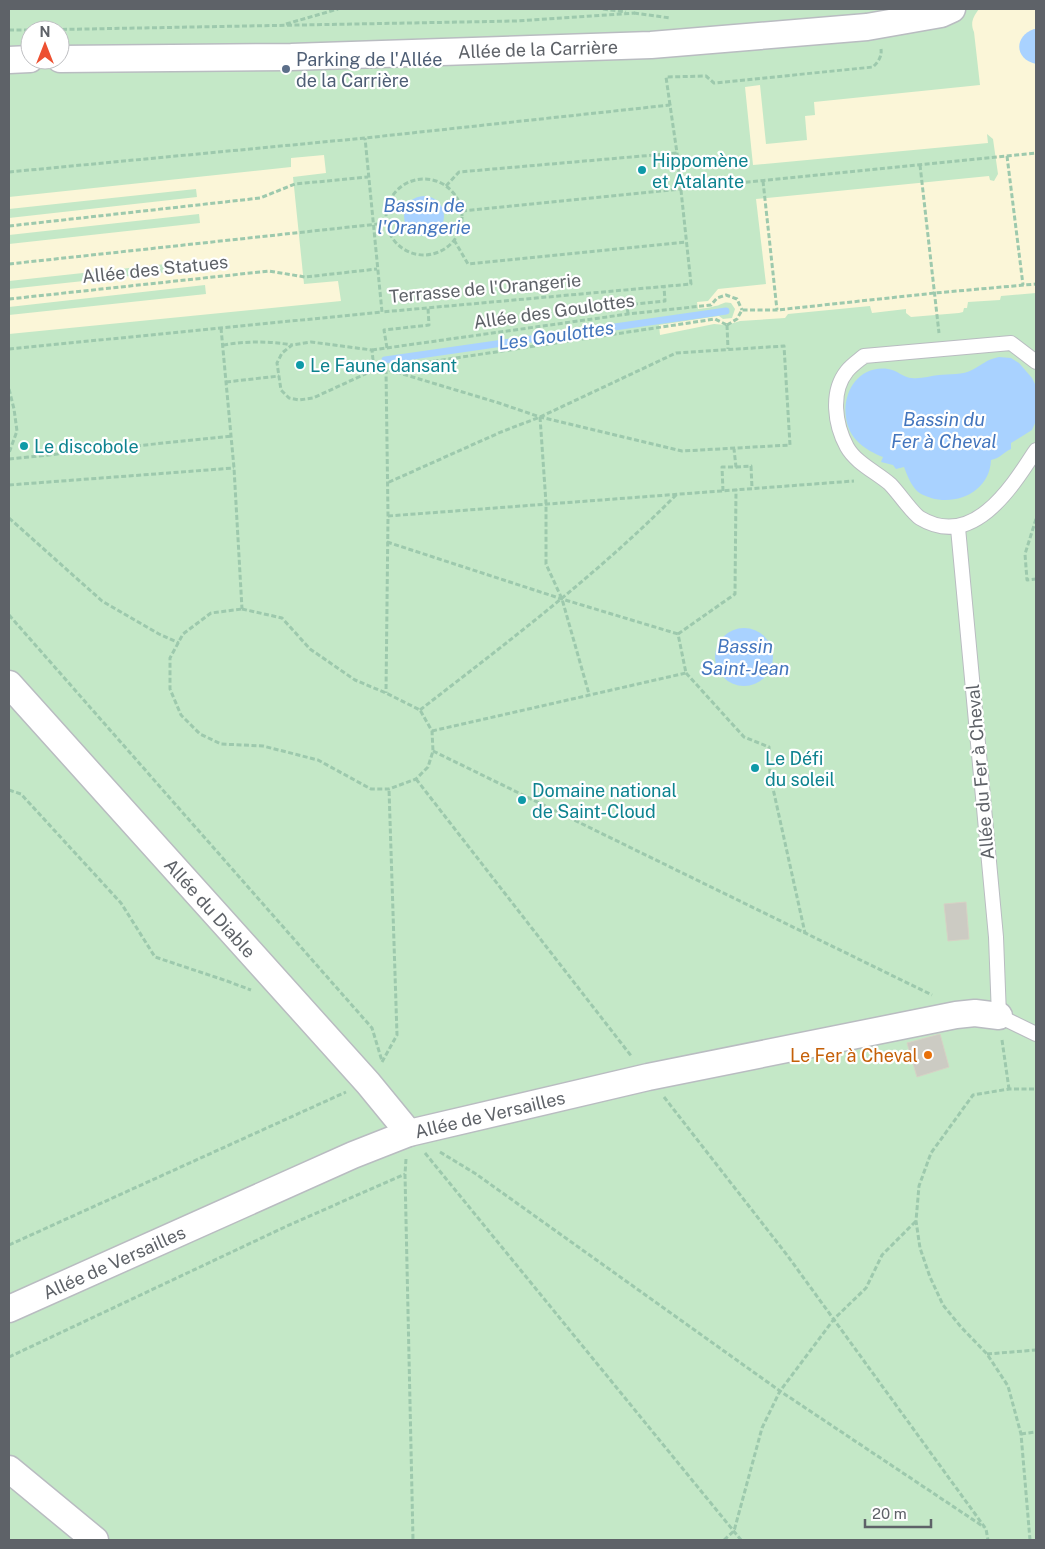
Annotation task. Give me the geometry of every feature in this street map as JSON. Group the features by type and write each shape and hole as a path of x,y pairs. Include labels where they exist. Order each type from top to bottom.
{"street":[{"name":"Allée de la Carrière","path":"70,59 292,57 651,45 867,27 941,14 952,9"},
{"name":"Allée du Diable","path":"9,684 375,1072 409,1133"},
{"name":"Allée de Versailles","path":"9,1309 353,1155 409,1133 648,1077 956,1015 1000,1016"},
{"path":"9,1469 95,1540"}],"lane":[{"path":"1036,362 1011,343 864,356 846,372 838,388 835,414 847,447 865,466 890,485 918,518 934,525 958,528 982,515 1007,492 1032,462 1036,450"},
{"name":"Allée du Fer à Cheval","path":"958,528 996,937 1000,1016"},
{"path":"1000,1016 1036,1034"}],"path":[{"path":"281,26 338,9"},
{"path":"603,9 672,18"},
{"path":"70,29 516,21 635,13"},
{"name":"Terrasse de l'Orangerie","path":"365,138 382,312 691,284 677,153 666,77 706,76 714,83 873,67 881,56 880,33 867,27"},
{"path":"9,172 365,138 670,105"},
{"path":"446,186 459,172 677,153"},
{"path":"462,211 1036,153"},
{"path":"1007,156 1023,285"},
{"path":"920,165 939,337"},
{"path":"9,226 260,198 295,184 368,177"},
{"path":"422,179 434,180 446,186 454,193 462,211 460,231 445,248 434,254 421,255 409,252 399,245 391,235 387,223 387,210 391,198 404,185 422,179"},
{"path":"763,181 777,310"},
{"name":"Allée des Statues","path":"9,264 387,223"},
{"name":"Terrasse de l'Orangerie","path":"454,240 468,264 686,242"},
{"name":"Allée des Statues","path":"9,299 269,271 305,276 377,269"},
{"path":"728,349 727,325 738,319 742,310 777,310 1036,284"},
{"path":"628,314 627,305 666,301 664,287"},
{"name":"Allée des Goulottes","path":"223,344 247,341 292,345 311,342 372,350 628,314 711,305 717,298 726,295 737,300 742,310"},
{"path":"387,348 384,330 429,325 428,308"},
{"path":"9,350 382,312"},
{"name":"Allée des Goulottes","path":"279,376 281,390 289,398 299,400 313,398 374,370 715,319 727,325"},
{"path":"222,328 232,436 242,609"},
{"path":"226,382 279,376 277,363 282,353 292,345"},
{"path":"386,693 388,516 387,483 386,369 540,417 682,451 734,449 790,445 784,346 676,353 540,417 501,432 387,483"},
{"path":"372,350 374,370"},
{"path":"9,389 18,431 9,453"},
{"path":"540,417 546,503 546,564 562,599 589,694"},
{"path":"9,459 232,436"},
{"path":"734,449 736,467"},
{"path":"723,490 722,467 751,466 752,488"},
{"path":"9,485 234,468"},
{"path":"388,516 882,479"},
{"path":"678,634 735,594 736,489"},
{"path":"420,710 562,599 636,535 678,494"},
{"path":"9,518 102,601 178,643"},
{"path":"1036,519 1025,554 1027,580 1036,579"},
{"path":"387,542 562,599 678,634"},
{"path":"242,609 282,618 310,649 355,680 420,710 432,731 434,752 428,767 416,779 389,789 371,789 318,760 263,746 221,744 200,734 181,715 170,689 170,658 178,643 183,634 211,613 242,609"},
{"path":"9,614 372,1028 375,1072"},
{"path":"678,634 686,673 744,737 769,747 770,775 805,933"},
{"path":"432,731 686,673"},
{"path":"434,752 935,996"},
{"path":"416,779 787,1255 986,1529 988,1540"},
{"path":"9,1245 375,1072 397,1034 389,789"},
{"path":"9,790 21,794 121,903 155,957 253,991"},
{"path":"1000,1016 1008,1088"},
{"path":"1030,1540 1021,1434 1008,1386 987,1354 943,1305 930,1277 920,1248 916,1221 919,1186 931,1153 973,1095 1008,1088 1036,1089"},
{"path":"409,1133 405,1174 413,1540"},
{"path":"409,1133 476,1174 780,1391 986,1529"},
{"path":"409,1133 741,1540"},
{"path":"9,1357 287,1226 405,1174"},
{"path":"724,1540 734,1531 762,1428 780,1391 834,1319 866,1288 882,1255 916,1221"},
{"path":"987,1354 1036,1350"},
{"path":"1021,1434 1036,1432"}],"green space":[{"name":"Domaine national de Saint-Cloud","path":"9,9 1036,9 1036,1540 9,1540"}],"sand":[{"path":"979,9 1036,9 1036,293 1001,296 1000,300 968,302 967,308 964,308 963,312 959,313 911,317 906,313 906,309 872,313 870,306 788,314 785,318 740,321 727,325 714,324 660,335 659,325 719,316 723,319 732,318 735,309 731,303 698,309 697,302 708,301 718,289 766,284 756,199 989,176 990,180 994,181 998,174 993,139 987,134 988,143 753,165 745,87 760,85 766,144 807,140 805,116 815,115 814,102 980,85 972,26 974,17"},
{"path":"324,155 326,173 293,177 304,284 338,281 341,301 9,334 9,315 206,294 205,285 9,307 9,289 205,268 203,260 9,281 9,244 200,223 199,214 9,235 9,218 197,197 196,189 9,209 9,197 291,167 291,158"}],"water":[{"path":"1036,29 1036,64 1020,53 1019,47 1027,32"},
{"name":"Bassin de l'Orangerie","path":"420,196 428,196 435,199 441,205 444,216 441,227 435,233 428,236 420,236 413,233 407,227 404,220 404,212 407,205 413,199"},
{"name":"Bassin du Fer à Cheval","path":"999,357 1011,358 1019,363 1032,378 1036,386 1036,421 1032,430 1011,443 1011,449 991,460 985,480 971,493 952,500 931,498 922,494 913,486 904,467 896,469 893,465 881,462 883,457 870,451 854,438 846,418 845,408 847,399 855,382 869,371 888,369 909,378 922,378 965,373"},
{"name":"Bassin Saint-Jean","path":"744,628 755,630 768,641 773,657 771,668 760,681 744,686 733,684 720,673 715,657 717,646 728,633"}],"building":[{"path":"966,902 969,939 948,941 944,904"},
{"name":"Le Fer à Cheval","path":"940,1034 949,1067 917,1077 907,1043"}],"waterway":[{"name":"Les Goulottes","path":"385,360 726,311"}],"place":[{"name":"Parking de l'Allée de la Carrière","path":"286,69"},
{"name":"Hippomène et Atalante","path":"642,170"},
{"name":"Le Faune dansant","path":"300,365"},
{"name":"Le discobole","path":"24,446"},
{"name":"Le Défi du soleil","path":"755,768"},
{"name":"Domaine national de Saint-Cloud","path":"522,800"},
{"name":"Le Fer à Cheval","path":"928,1055"}]}
